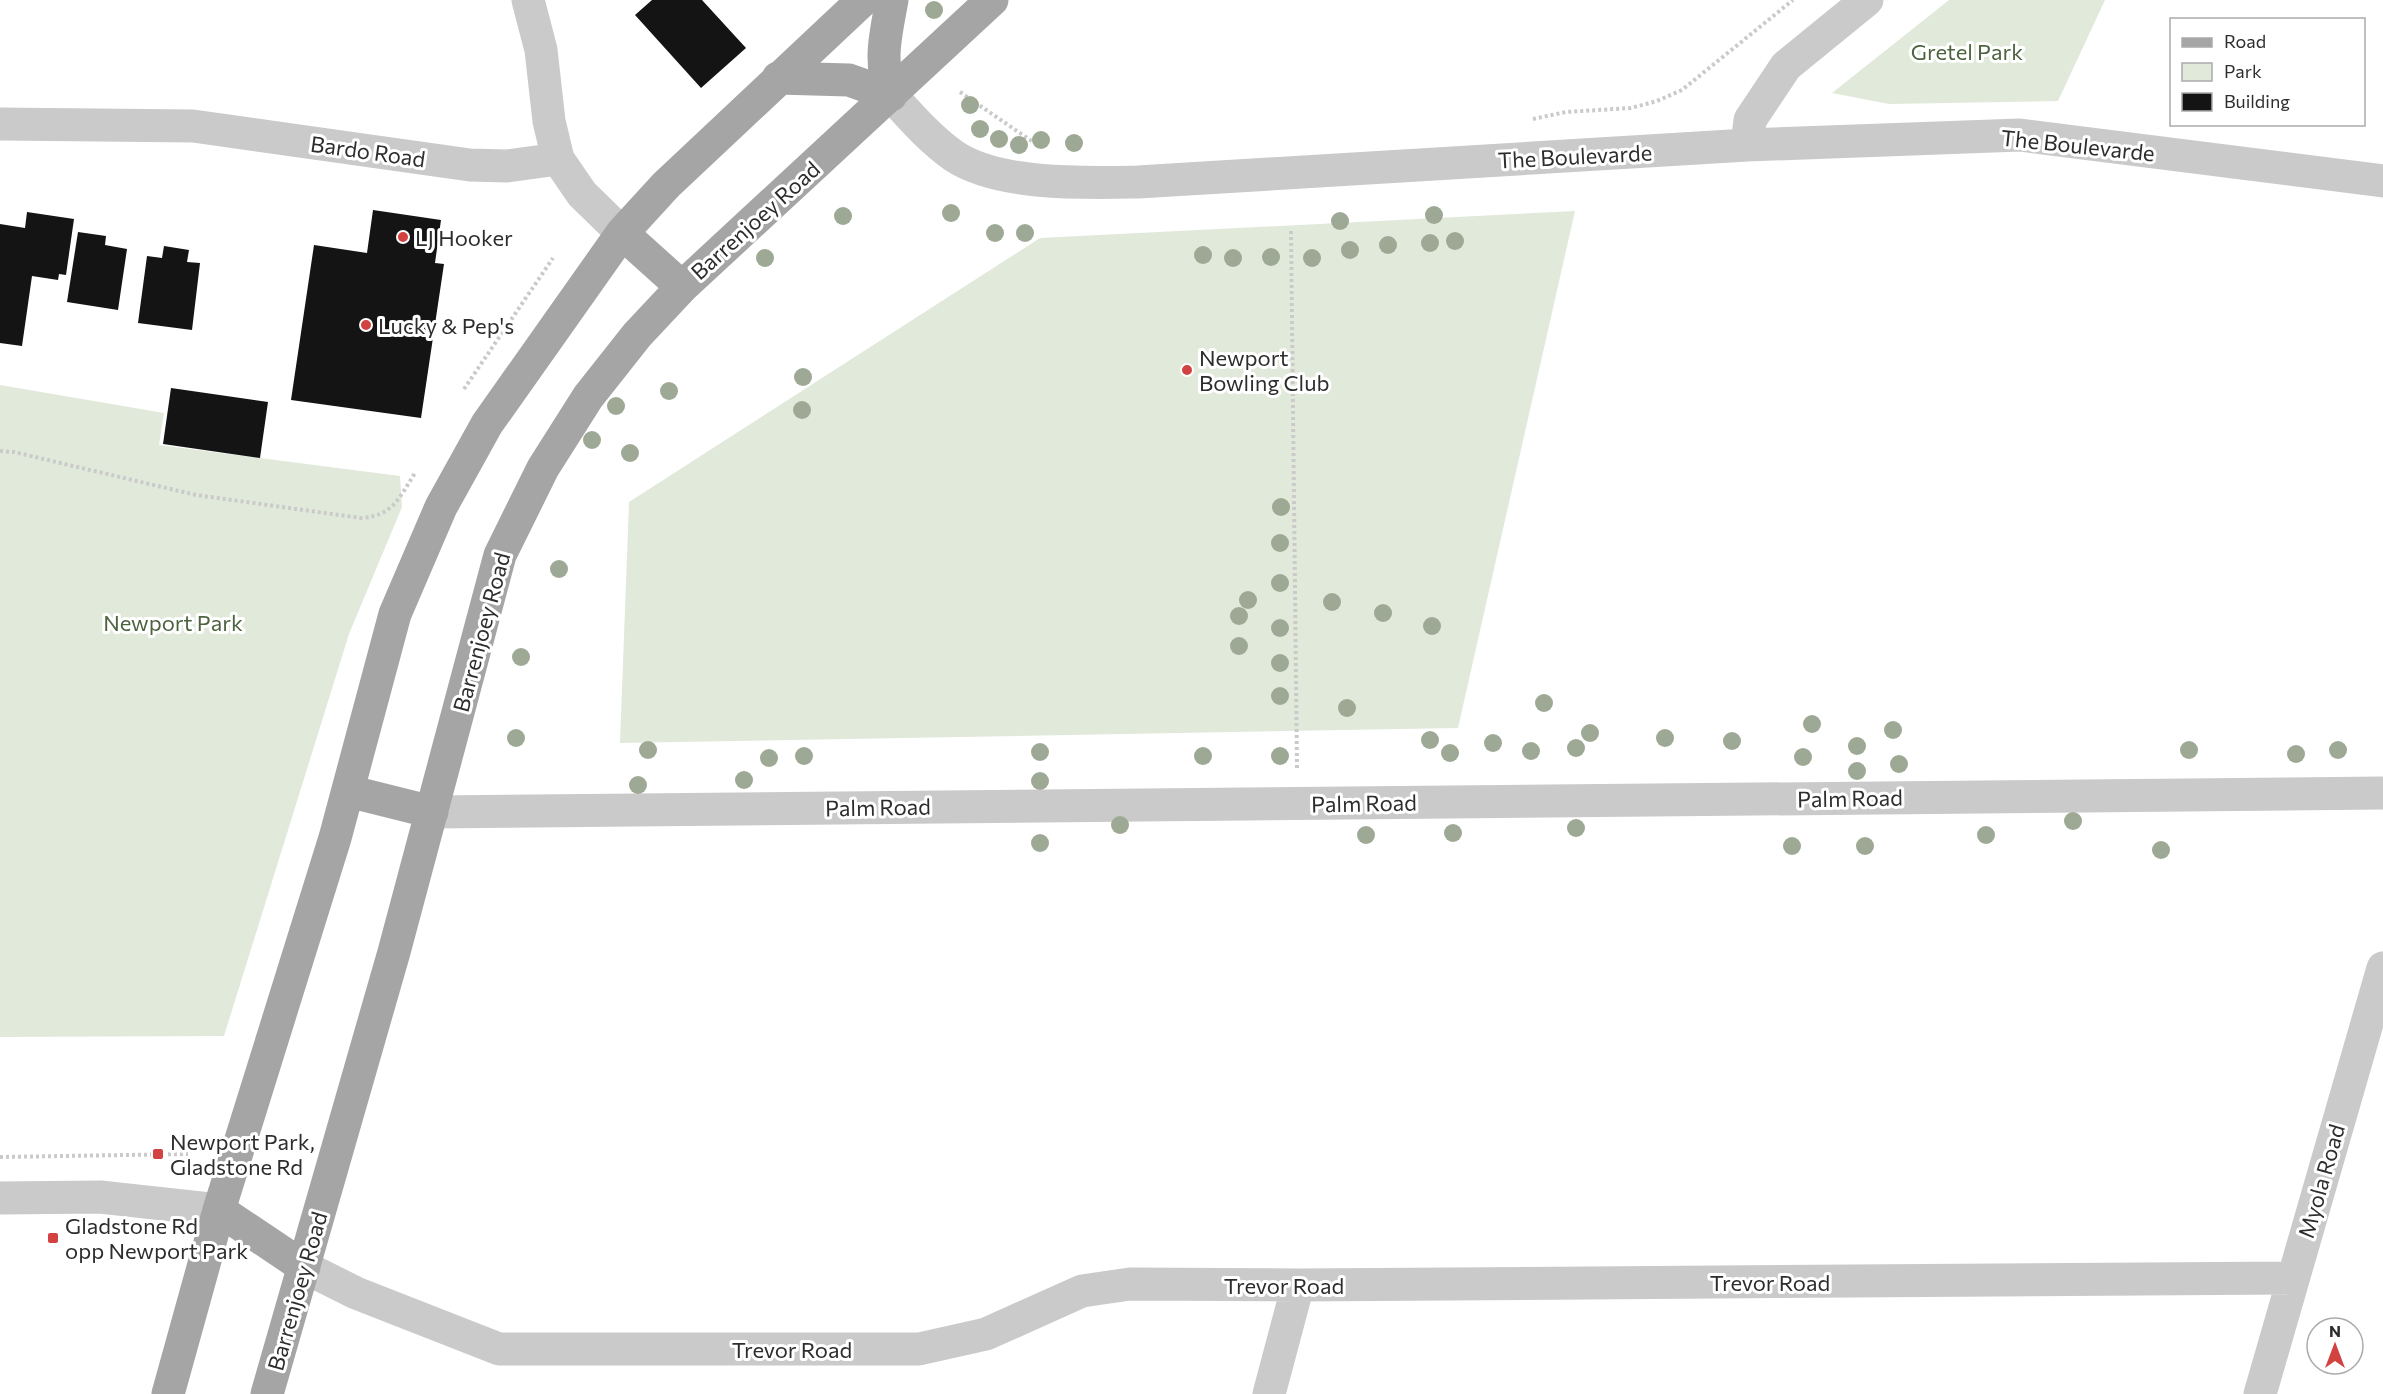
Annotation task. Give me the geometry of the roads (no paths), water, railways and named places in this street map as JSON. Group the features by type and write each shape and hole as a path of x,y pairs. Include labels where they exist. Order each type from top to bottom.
{"main road":[{"path":"168,1394 219,1210 348,791 395,614 441,507 487,424 622,233 666,185 863,0"},
{"name":"The Boulevarde","path":"891,95 882,59 892,0"},
{"name":"Barrenjoey Road","path":"267,1394 432,812 500,555 543,468 588,397 637,334 682,287 992,0"},
{"path":"778,78 849,80 891,95"},
{"path":"622,233 682,287"},
{"name":"Palm Road","path":"348,791 432,812"},
{"path":"219,1210 304,1267"}],"street":[{"path":"528,0 541,50 549,121 558,159 582,194 622,233"},
{"path":"1747,145 1750,120 1786,66 1867,0"},
{"name":"The Boulevarde","path":"891,95 917,123 955,156 991,171 1063,183 1138,182 1747,145 2020,135 2383,181"},
{"name":"Bardo Road","path":"0,124 193,126 470,165 507,166 558,159"},
{"name":"Palm Road","path":"432,812 2383,793"},
{"name":"Myola Road","path":"2260,1394 2383,968"},
{"path":"0,1198 100,1197 219,1210"},
{"name":"Trevor Road","path":"304,1267 356,1293 499,1349 919,1349 986,1334 1082,1291 1130,1284 1298,1285 2292,1278"},
{"path":"1269,1394 1298,1285"}],"place":[{"name":"LJ Hooker","path":"403,237"},
{"name":"Lucky & Pep's","path":"366,325"},
{"name":"Newport Bowling Club","path":"1187,370"},
{"name":"Newport Park, Gladstone Rd","path":"158,1154"},
{"name":"Gladstone Rd opp Newport Park","path":"53,1238"}],"park label":[{"name":"Gretel Park","path":"1967,51"},
{"name":"Newport Park","path":"173,622"}]}
